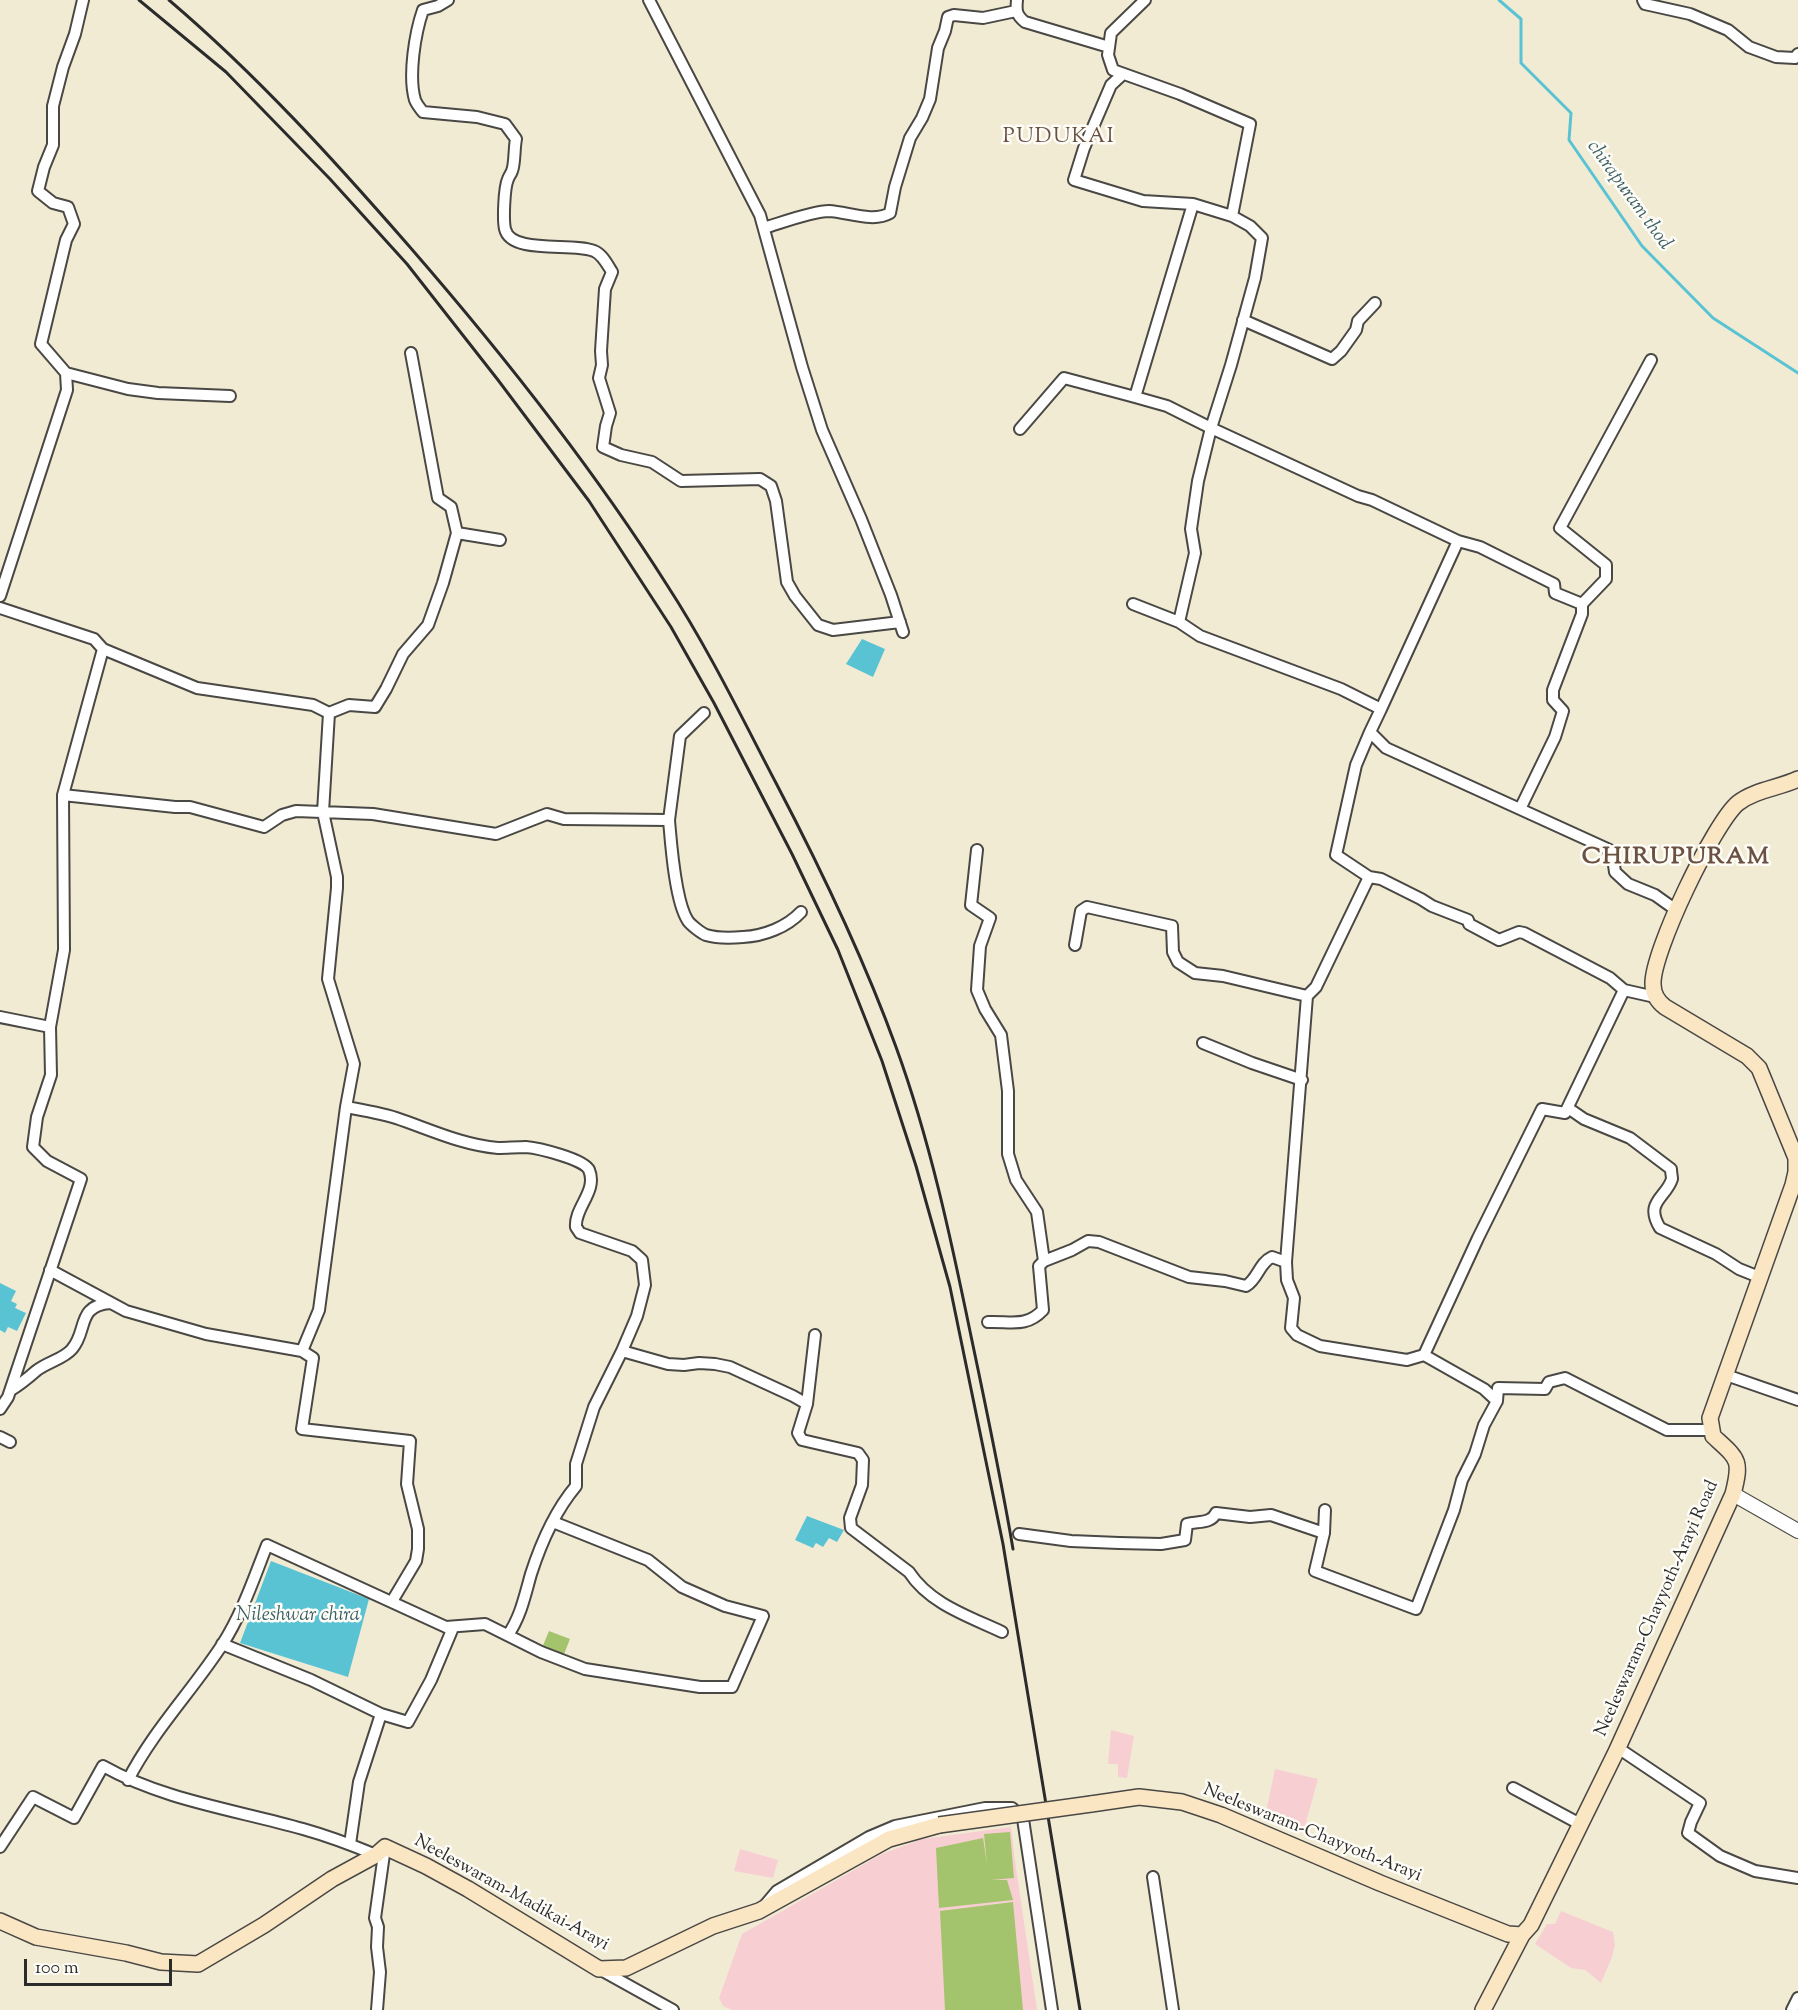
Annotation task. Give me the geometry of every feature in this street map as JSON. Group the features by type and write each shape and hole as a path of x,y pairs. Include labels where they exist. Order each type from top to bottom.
{"main road":[{"path":"1710,1430 1710,1418 1793,1185 1796,1158 1759,1068 1747,1056 1665,1007 1656,997 1653,983 1655,967 1676,910 1711,842 1737,804 1746,797 1798,779"},
{"name":"Neeleswaram-Chayyoth-Arayi Road","path":"1483,2010 1522,1935 1531,1925 1616,1752 1733,1494 1738,1464 1735,1456 1713,1436 1710,1430"},
{"name":"Neeleswaram-Chayyoth-Arayi","path":"939,1825 1139,1797 1182,1802 1221,1815 1380,1883 1508,1934 1522,1935"},
{"name":"Neeleswaram-Madikai-Arayi","path":"381,1851 426,1866 599,1969 626,1968 713,1926 759,1911 889,1839 939,1825"},
{"path":"0,1921 36,1937 126,1953 161,1962 198,1964 264,1925 332,1879 381,1851"}],"street":[{"path":"83,0 75,34 63,67 54,106 53,145 38,191 54,202 68,207 74,224 66,240 41,344 66,373 128,389 158,393 230,396"},
{"path":"448,0 438,6 423,10 419,22 414,68 416,103 423,112 477,117 505,124 516,140 513,170 507,181 504,218 505,231 510,239 526,245 595,251 603,257 612,272 605,289 602,365 599,378 610,413 603,447 621,455 652,462 681,481 760,479 771,486 776,501 787,582 818,625 833,630 902,627 861,519 822,430 760,215 649,0"},
{"path":"1145,0 1111,33 1107,55 1113,70 1180,94 1250,124 1232,216"},
{"path":"1643,0 1645,3 1690,14 1728,30 1749,47 1776,57 1795,58 1798,54"},
{"path":"764,228 827,211 857,216 885,216 890,213 895,187 910,138 930,99 938,48 948,17 954,15 982,18 1016,6 1019,17 1025,22 1108,47"},
{"path":"1123,74 1112,85 1084,148 1074,180 1143,201 1193,204 1232,216 1250,226 1262,238 1255,278 1211,428 1198,481 1191,529 1196,553 1179,622"},
{"path":"1135,397 1193,204"},
{"path":"1243,320 1332,359 1341,351 1356,330 1358,321 1375,303"},
{"path":"0,608 94,639 103,649 197,688 313,705 329,713 349,705 375,707 403,654 428,624 443,583 457,532 452,507 438,498 411,353"},
{"path":"1520,809 1555,737 1563,711 1553,700 1553,690 1573,642 1582,614 1582,604 1606,579 1606,566 1560,528 1651,360"},
{"path":"0,596 67,390 66,373"},
{"path":"1020,429 1064,378 1167,406 1358,496 1372,500 1539,574 1554,584 1555,593 1582,604"},
{"path":"457,532 500,540"},
{"path":"1458,540 1356,765 1336,855 1369,877 1381,879 1421,898 1431,906 1468,920 1469,924 1499,940 1518,932 1524,933 1610,978 1624,990 1656,997"},
{"path":"1133,604 1179,622 1200,636 1341,689 1381,709"},
{"path":"0,1409 81,1179 47,1161 33,1147 37,1117 51,1075 50,1027 64,950 63,795 103,649"},
{"path":"302,1351 319,1310 346,1107 354,1064 328,979 337,888 323,812 329,713"},
{"path":"704,713 680,736 669,820 676,876 688,921 705,935 735,938 758,936 793,920 801,912"},
{"path":"1370,732 1386,748 1612,851 1615,872 1628,884 1655,895 1676,910"},
{"path":"63,795 189,807 264,827 282,815 296,811 374,814 496,834 547,814 564,819 669,820"},
{"path":"977,850 971,905 990,918 980,946 977,990 985,1009 1002,1035 1008,1091 1008,1154 1016,1180 1037,1212 1044,1261"},
{"path":"1369,877 1316,987 1308,996 1303,1034 1302,1080 1286,1262 1287,1280 1294,1298 1291,1328 1297,1335 1320,1346 1407,1360 1425,1355 1484,1389 1497,1401"},
{"path":"1075,945 1081,911 1087,907 1152,921 1172,926 1173,952 1178,962 1195,972 1308,996"},
{"path":"1425,1355 1542,1109 1565,1113 1624,990"},
{"path":"0,1017 50,1027"},
{"path":"1203,1043 1251,1064 1302,1080"},
{"path":"346,1107 394,1118 475,1144 498,1148 528,1147 582,1162 589,1170 590,1181 587,1198 577,1215 576,1227 580,1233 632,1251 642,1260 645,1285 637,1316 594,1407 576,1464 576,1486 566,1498 545,1535 532,1570 518,1621 508,1635"},
{"path":"1568,1108 1584,1119 1630,1138 1671,1169 1672,1179 1658,1200 1654,1211 1660,1228 1759,1277"},
{"path":"988,1322 1024,1323 1035,1319 1043,1310 1039,1266 1044,1261 1088,1241 1099,1242 1189,1277 1246,1286 1253,1282 1266,1260 1272,1257 1286,1262"},
{"path":"50,1270 126,1311 206,1334 302,1351 313,1358 302,1429 410,1441 407,1484 418,1529 418,1549 416,1561 394,1598 394,1603"},
{"path":"6,1393 27,1380 36,1371 71,1351 88,1314 98,1304 110,1302"},
{"path":"815,1335 807,1404 798,1433 802,1440 858,1453 863,1460 862,1485 850,1518 851,1528 909,1572 915,1582 950,1609 1002,1632"},
{"path":"622,1351 668,1364 707,1363 730,1368 807,1404"},
{"path":"1726,1375 1798,1400"},
{"path":"1325,1510 1324,1533 1315,1571 1416,1609 1454,1510 1462,1480 1475,1454 1486,1419 1497,1401 1498,1388 1545,1389 1549,1382 1565,1378 1667,1430 1710,1430"},
{"path":"1733,1494 1798,1531"},
{"path":"1019,1534 1071,1541 1161,1544 1185,1540 1187,1524 1206,1522 1213,1519 1216,1513 1271,1515 1324,1533"},
{"path":"446,1627 485,1624 541,1652 585,1669 700,1687 732,1687 764,1616 725,1606 682,1587 648,1560 553,1522"},
{"path":"128,1780 135,1765 168,1715 222,1644 240,1611 267,1545 452,1630 431,1680 408,1722 381,1714 311,1680 222,1644"},
{"path":"350,1844 359,1782 381,1714"},
{"path":"1616,1752 1624,1752 1700,1803 1688,1833 1720,1856 1755,1871 1798,1878"},
{"path":"0,1847 33,1797 74,1818 103,1766 128,1780 227,1810 381,1851 375,1918 378,1927 377,1947 380,1972 378,2010"},
{"path":"1513,1788 1580,1824"},
{"path":"759,1911 777,1891 869,1837 895,1826 985,1808 1012,1808 1023,1819 1052,2010"},
{"path":"1153,1877 1173,2010"},
{"path":"599,1969 673,2010"},
{"path":"1792,2010 1798,1998"}],"shaded area":[{"path":"1111,1730 1134,1736 1127,1778 1118,1777 1118,1764 1108,1764"},
{"path":"1275,1769 1318,1779 1303,1833 1285,1828 1276,1819 1265,1817"},
{"path":"1011,1827 1037,2010 732,2010 723,2006 719,1998 742,1934 882,1854 922,1839"},
{"path":"740,1849 778,1860 773,1878 734,1871"},
{"path":"1561,1911 1613,1932 1615,1945 1601,1983 1585,1970 1571,1968 1535,1944 1547,1924 1555,1924"}],"green space":[{"path":"549,1631 570,1639 560,1664 539,1655"},
{"path":"1010,1832 1014,1878 991,1880 1007,1880 1013,1900 939,1908 936,1848 983,1838 987,1864 984,1834"},
{"path":"1013,1902 1023,2010 945,2010 940,1911"}],"water":[{"path":"862,639 885,649 873,677 846,664"},
{"path":"0,1283 16,1291 11,1301 17,1304 15,1308 26,1313 17,1331 8,1327 5,1333 0,1330"},
{"path":"807,1516 844,1530 837,1542 829,1538 823,1547 816,1543 813,1548 795,1540"},
{"name":"Nileshwar chira","path":"271,1561 369,1599 348,1677 240,1643"}],"waterway":[{"name":"chirapuram thod","path":"1499,0 1521,19 1521,63 1571,113 1569,140 1642,246 1713,318 1798,373"}],"railway":[{"path":"139,0 226,72 330,179 407,264 589,501 671,627 714,703 792,854 838,950 882,1061 916,1166 950,1287 1003,1544 1080,2010"},
{"path":"169,0 233,58 294,119 381,214 478,327 608,496 667,585 710,658 825,880 870,979 908,1082 947,1226 988,1416 1013,1549"}],"district":[{"name":"PUDUKAI","path":"1059,138"},
{"name":"CHIRUPURAM","path":"1676,859"}]}
